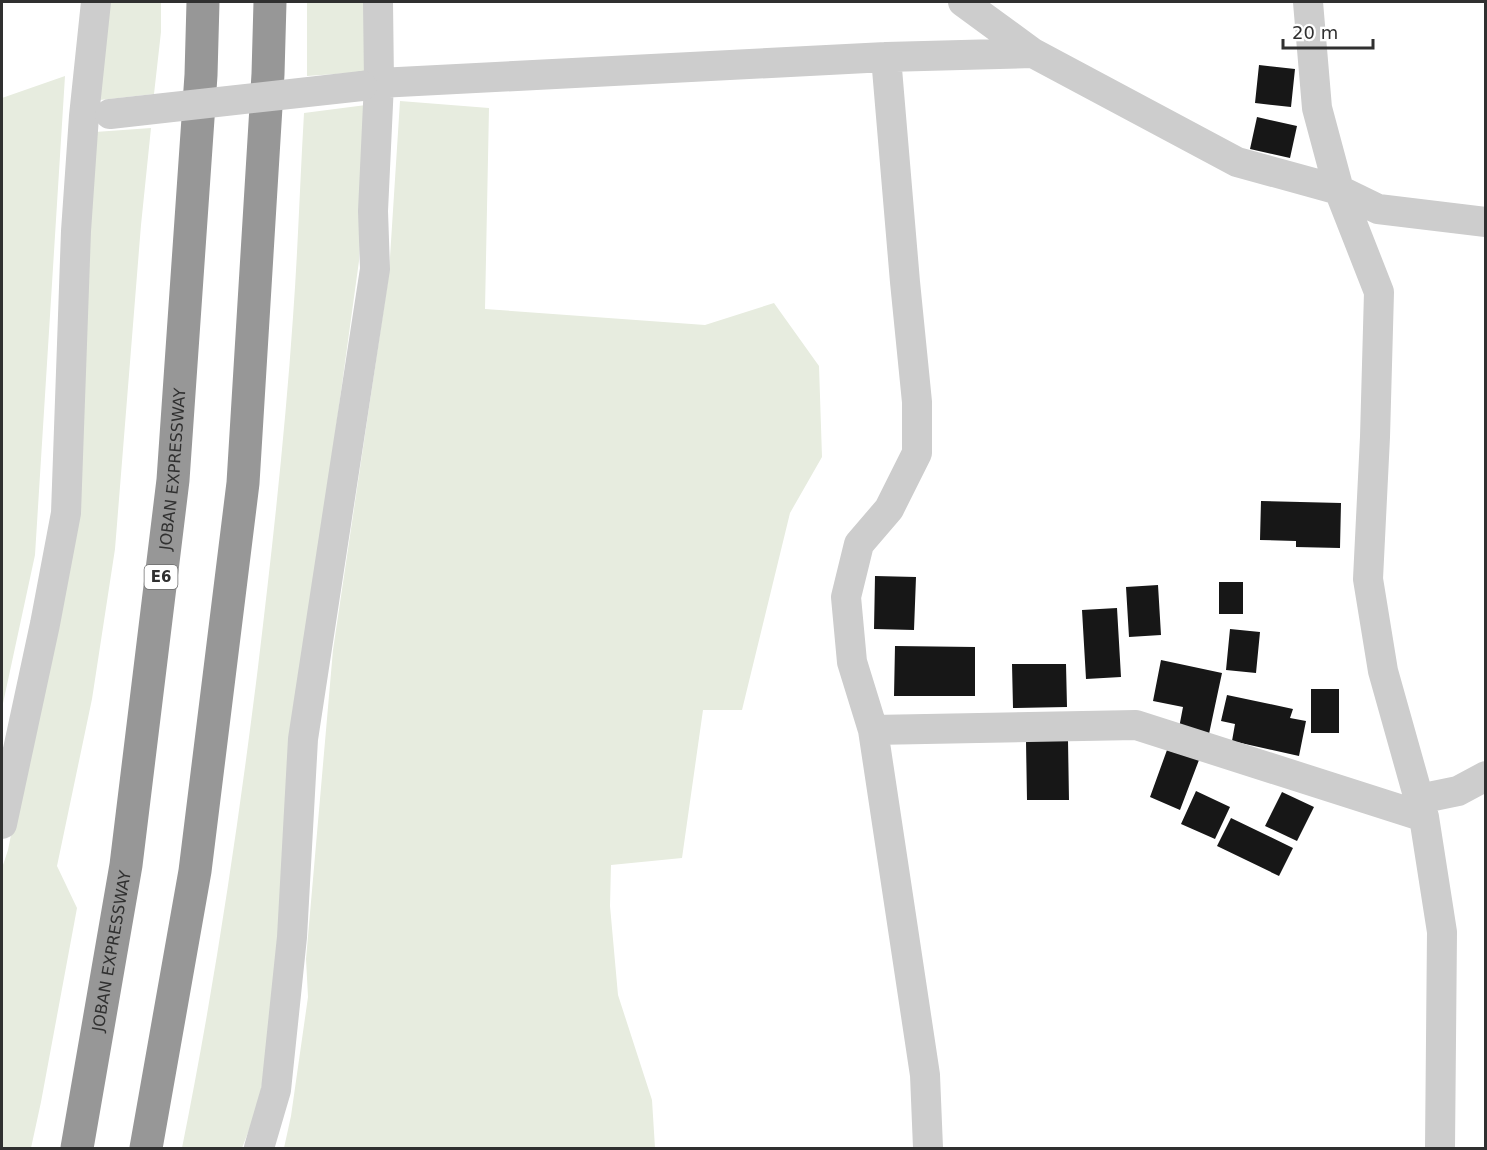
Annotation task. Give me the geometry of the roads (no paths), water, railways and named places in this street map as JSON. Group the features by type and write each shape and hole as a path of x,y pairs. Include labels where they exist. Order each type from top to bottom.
{"highway":[{"name":"JOBAN EXPRESSWAY","path":"77,1149 126,865 173,480 201,75 203,2"},
{"path":"146,1149 195,871 243,483 268,86 270,2"}],"street":[{"path":"2,824 45,624 66,513 76,231 97,115 96,2"},
{"path":"259,1149 276,1090 292,937 303,739 375,269 370,84 378,2"},
{"path":"963,2 1033,53 1237,162 1339,190 1378,209 1485,222"},
{"path":"1308,2 1317,108 1339,190 1379,292 1368,579 1383,671 1421,808 1442,932 1440,1149"},
{"path":"97,115 370,84 886,57 1033,53"},
{"path":"886,57 917,402 917,453 889,509 859,544 846,597 852,662 873,730 925,1076 928,1149"},
{"path":"873,730 1136,725 1421,808 1485,776"}]}
